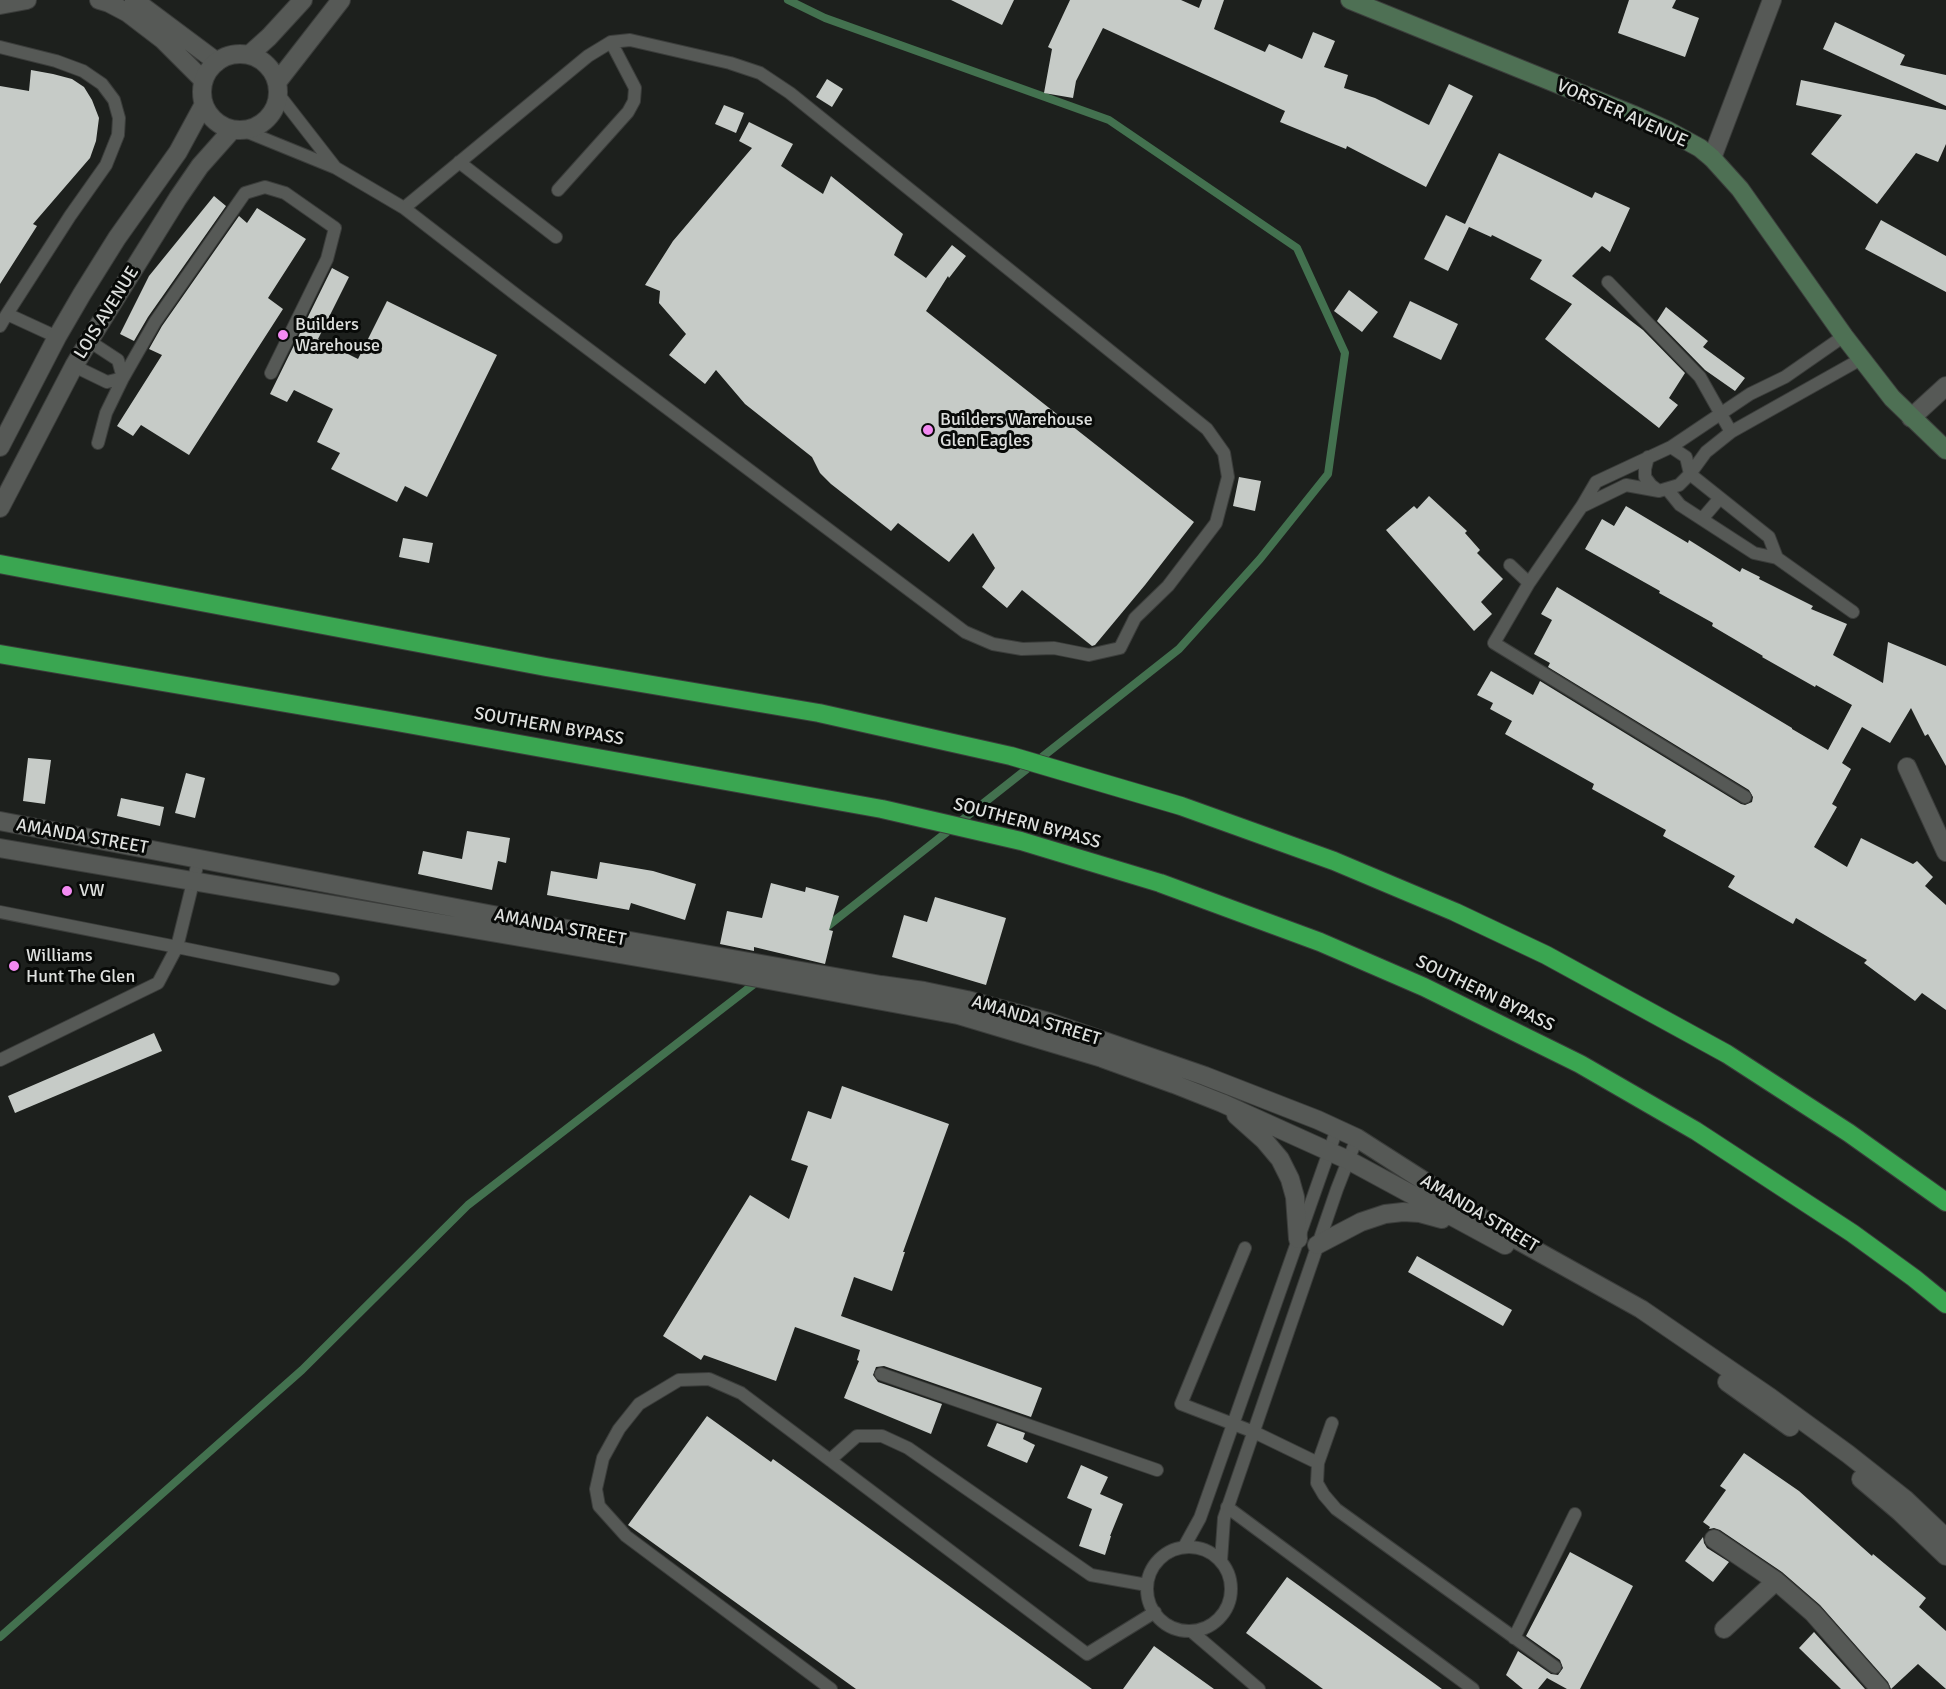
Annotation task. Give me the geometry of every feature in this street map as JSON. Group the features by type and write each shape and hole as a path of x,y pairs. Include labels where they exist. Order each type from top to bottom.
{"highway":[{"path":"0,564 546,667 819,713 1011,756 1181,806 1334,861 1455,912 1546,955 1727,1054 1849,1133 1946,1202"},
{"name":"SOUTHERN BYPASS","path":"0,654 882,808 1021,841 1160,883 1320,942 1434,992 1580,1064 1696,1131 1852,1233 1946,1304"}],"main road":[{"name":"VORSTER AVENUE","path":"1350,0 1634,115 1687,141 1712,158 1746,198 1844,336 1892,398 1946,450"}],"street":[{"path":"0,5 27,0"},
{"path":"99,0 132,4 217,62"},
{"path":"249,55 303,0"},
{"name":"LOIS AVENUE","path":"0,508 74,366 178,198 201,166 239,130 258,127 269,118 276,107 278,88 341,0"},
{"path":"1712,158 1772,0"},
{"path":"132,4 162,39 203,80"},
{"path":"239,130 220,125 210,116 204,104 203,80 209,69 227,56 249,55 261,60 272,69 278,88"},
{"name":"LOIS AVENUE","path":"0,447 82,294 117,238 178,152 204,104"},
{"path":"1911,418 1946,386"},
{"path":"1907,767 1946,852"},
{"name":"AMANDA STREET","path":"0,821 630,941 924,991 1049,1022 1183,1068 1357,1138 1510,1236 1641,1309 1848,1454 1905,1499 1946,1538"},
{"name":"AMANDA STREET","path":"0,848 747,976 958,1016 1102,1058 1174,1084 1222,1103 1348,1160 1580,1286 1652,1330 1848,1468 1900,1512 1946,1556"},
{"path":"1222,1103 1264,1140 1280,1159 1290,1179 1295,1197 1298,1239"},
{"path":"1317,1245 1361,1222 1385,1214 1420,1213 1467,1225"},
{"path":"1714,1539 1776,1581 1813,1613 1880,1689"},
{"path":"1724,1629 1776,1581"}],"lane":[{"path":"239,130 336,168 404,208 965,632 993,644 1022,649 1054,648 1089,655 1119,648 1135,618 1168,586 1216,523 1228,477 1224,453 1207,429 783,88 760,74 730,63 630,39 611,42 588,56 404,208"},
{"path":"558,190 628,112 633,101 635,88 611,42"},
{"path":"0,47 56,61 83,71 102,84 114,99 119,118 118,135 106,165 69,216 0,326"},
{"path":"278,88 336,168"},
{"path":"459,162 556,237"},
{"path":"98,443 106,413 155,322 245,193 265,187 285,193 334,228 327,259 271,373"},
{"path":"1608,282 1700,378 1731,432"},
{"path":"7,314 57,337"},
{"path":"1745,797 1494,644 1529,583 1596,482 1671,447 1750,394 1785,377 1844,336"},
{"path":"89,341 118,360 123,378"},
{"path":"1582,506 1626,485 1663,490 1679,485 1706,452 1731,432 1861,359"},
{"path":"74,366 107,382 123,378"},
{"path":"1671,447 1686,457 1690,474 1769,537 1777,558"},
{"path":"1648,457 1645,477 1651,485 1663,490 1680,505 1754,553 1777,558 1853,612"},
{"path":"1702,519 1720,498"},
{"path":"1510,565 1529,583"},
{"path":"0,1060 159,983 177,947 199,858"},
{"path":"0,912 333,979"},
{"path":"1184,1547 1200,1518 1337,1129"},
{"path":"1221,1561 1227,1507 1317,1245 1357,1138"},
{"path":"1245,1248 1181,1404 1254,1432 1318,1463"},
{"path":"881,1374 1156,1470"},
{"path":"831,1689 626,1536 599,1506 596,1489 603,1458 626,1420 639,1404 679,1380 709,1379 741,1393 1087,1654 1155,1612"},
{"path":"1332,1423 1318,1463 1317,1483 1336,1509 1555,1667"},
{"path":"830,1460 857,1436 882,1436 908,1448 1091,1575 1147,1585"},
{"path":"1227,1507 1473,1689"},
{"path":"1514,1638 1575,1514"},
{"path":"1184,1547 1210,1552 1221,1561 1228,1573 1231,1586 1230,1599 1216,1621 1204,1628 1191,1631 1164,1623 1149,1600 1147,1585 1158,1560 1170,1551 1184,1547"},
{"path":"1191,1631 1259,1689"}],"building":[{"path":"951,0 1014,0 1002,25"},
{"path":"1070,0 1181,0 1199,8 1202,0 1224,0 1214,29 1265,52 1269,44 1302,59 1313,32 1335,41 1324,67 1348,75 1344,88 1375,98 1429,125 1449,84 1473,96 1426,187 1347,146 1346,149 1280,122 1285,111 1103,28 1076,81 1073,98 1044,93 1052,49 1048,47"},
{"path":"1629,0 1676,0 1672,8 1699,18 1685,57 1618,33"},
{"path":"1835,22 1905,55 1900,65 1946,75 1946,106 1823,49"},
{"path":"31,70 72,79 84,87 99,118 96,141 90,158 33,224 37,226 0,284 0,86 29,91"},
{"path":"827,79 843,89 832,107 816,97"},
{"path":"1801,80 1946,110 1946,144 1938,162 1916,153 1877,204 1811,154 1842,115 1796,105"},
{"path":"724,105 744,113 736,133 715,124"},
{"name":"Builders Warehouse Glen Eagles","path":"749,122 793,144 781,166 823,194 831,176 903,234 894,255 926,278 952,245 966,256 949,278 948,276 926,311 1194,522 1095,645 1092,646 1022,590 1007,608 982,587 995,568 973,533 949,562 898,523 891,531 831,484 820,473 812,457 745,404 716,370 705,384 669,355 686,334 659,303 660,291 645,285 673,241 752,148 739,141"},
{"path":"1499,153 1592,198 1595,192 1630,208 1610,252 1602,246 1572,276 1643,330 1685,373 1669,398 1678,405 1659,428 1545,339 1572,304 1530,279 1542,260 1492,235 1491,237 1469,227 1448,271 1424,259 1446,215 1465,224"},
{"path":"214,196 226,206 148,317 134,341 120,334 149,276"},
{"path":"257,208 306,239 268,298 283,309 189,455 141,425 133,436 117,426 162,355 149,349 162,326 239,216 247,223"},
{"path":"1881,220 1946,256 1946,292 1865,249"},
{"path":"332,268 349,277 318,339 358,359 387,301 497,355 427,497 405,486 397,502 331,469 340,453 317,442 333,409 294,390 287,402 270,394"},
{"path":"1349,290 1378,312 1362,332 1334,311"},
{"path":"1410,301 1458,324 1441,360 1393,337"},
{"path":"1666,307 1708,341 1703,347 1745,378 1735,391 1705,370 1657,321"},
{"path":"1239,477 1261,481 1255,511 1233,506"},
{"path":"1429,496 1467,531 1465,533 1480,550 1477,553 1503,579 1481,602 1492,614 1474,631 1386,530 1414,506 1417,509"},
{"path":"1626,506 1688,543 1689,540 1740,572 1742,568 1813,606 1811,609 1847,624 1833,655 1883,683 1888,642 1946,666 1946,766 1928,734 1925,736 1911,708 1890,743 1862,727 1842,763 1851,769 1832,804 1837,807 1814,847 1847,867 1861,838 1913,864 1917,861 1933,877 1925,886 1946,905 1946,1010 1922,993 1915,1001 1864,963 1867,960 1796,918 1793,924 1728,887 1735,876 1663,836 1666,830 1592,789 1594,784 1505,734 1512,721 1490,709 1493,703 1477,695 1491,671 1533,695 1540,681 1741,804 1752,802 1753,797 1749,790 1548,667 1550,663 1534,654 1552,620 1541,614 1557,587 1828,750 1852,705 1762,657 1712,626 1713,623 1585,549 1602,519 1614,526"},
{"path":"403,538 433,543 429,563 399,557"},
{"path":"28,758 51,760 45,804 23,801"},
{"path":"186,773 205,778 195,818 175,813"},
{"path":"121,798 164,807 160,826 117,816"},
{"path":"467,831 510,838 506,863 498,861 492,890 418,874 423,851 462,859"},
{"path":"600,862 653,871 696,884 685,920 631,903 629,910 547,895 551,871 597,879"},
{"path":"771,883 805,892 806,887 839,896 829,930 833,931 825,964 754,947 754,951 720,944 727,911 762,918"},
{"path":"935,897 1006,918 986,985 892,957 904,915 927,922"},
{"path":"154,1033 162,1051 15,1113 8,1096"},
{"path":"842,1086 949,1124 903,1252 905,1252 892,1291 854,1277 841,1316 1042,1388 1031,1417 884,1366 876,1367 873,1375 878,1382 942,1404 931,1434 844,1398 859,1361 857,1360 860,1350 795,1327 776,1381 704,1355 701,1360 663,1336 750,1195 789,1219 808,1166 791,1160 808,1111 831,1119"},
{"path":"1417,1256 1512,1310 1503,1326 1408,1272"},
{"path":"707,1416 771,1462 773,1459 1092,1689 856,1689 628,1525"},
{"path":"997,1423 1025,1433 1023,1439 1035,1445 1027,1463 987,1446"},
{"path":"1744,1453 1799,1491 1872,1556 1873,1554 1926,1598 1919,1607 1946,1631 1946,1689 1918,1664 1891,1689 1888,1682 1820,1605 1782,1572 1720,1530 1709,1529 1710,1527 1703,1522 1726,1490 1720,1486"},
{"path":"1081,1465 1108,1477 1100,1494 1123,1504 1105,1555 1079,1546 1092,1509 1067,1498"},
{"path":"1703,1537 1707,1548 1729,1562 1713,1582 1685,1561"},
{"path":"1570,1552 1633,1586 1580,1689 1567,1689 1547,1678 1538,1689 1523,1689 1506,1675 1518,1651 1551,1674 1558,1675 1563,1668 1560,1660 1526,1636"},
{"path":"1287,1577 1442,1689 1323,1689 1246,1633"},
{"path":"1814,1632 1865,1689 1841,1689 1799,1648"},
{"path":"1154,1646 1214,1689 1123,1689"}],"waterway":[{"path":"788,0 825,18 1109,120 1297,248 1345,353 1328,474 1260,559 1179,649 824,929"},
{"path":"0,1637 302,1370 468,1205 758,981"}],"place":[{"name":"Builders Warehouse","path":"283,335"},
{"name":"Builders Warehouse Glen Eagles","path":"928,430"},
{"name":"VW","path":"67,891"},
{"name":"Williams Hunt The Glen","path":"14,966"}]}
